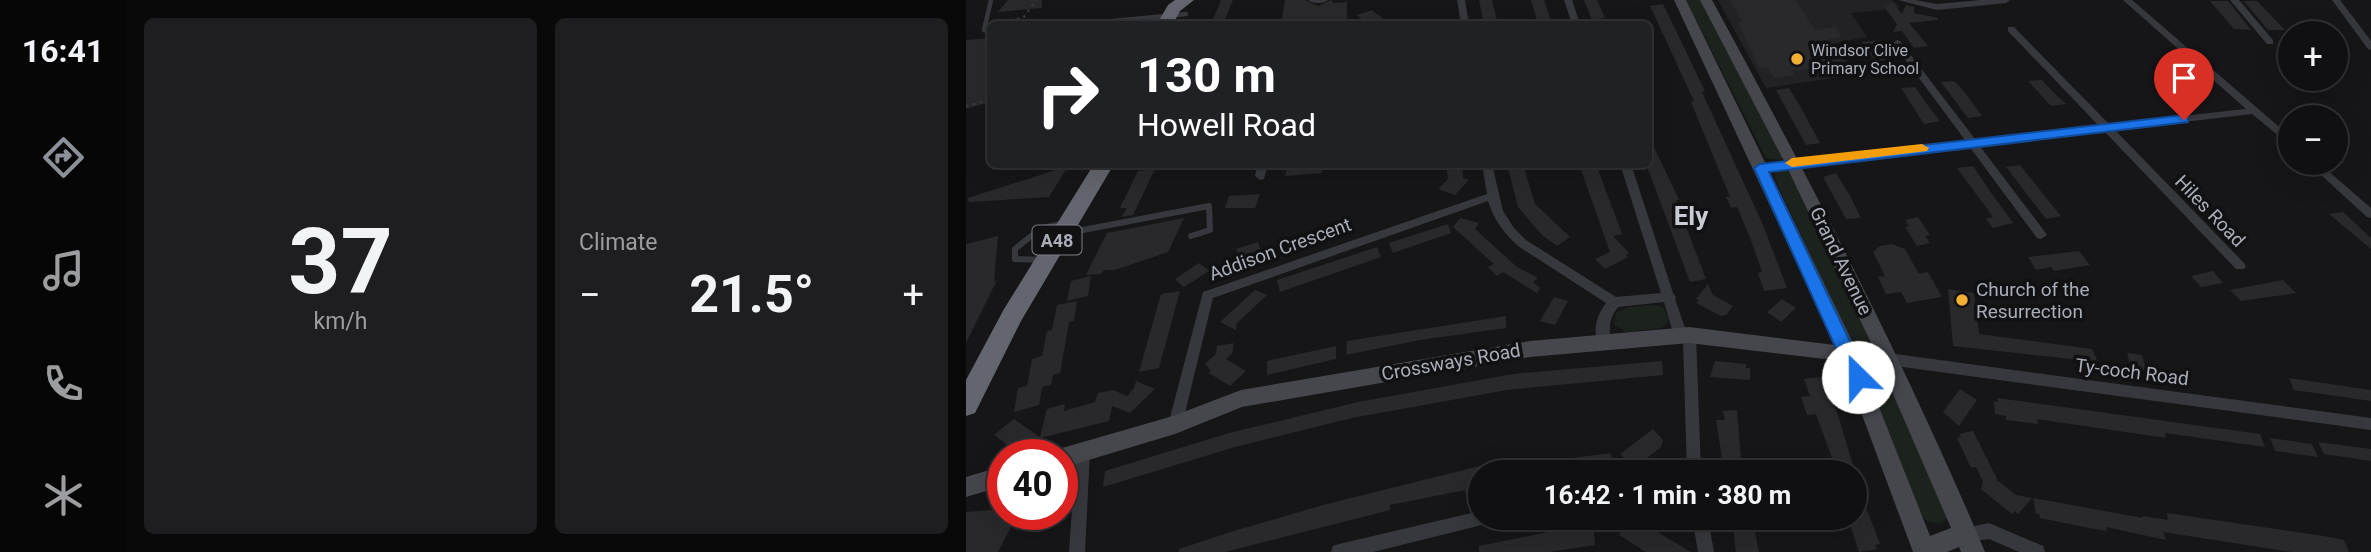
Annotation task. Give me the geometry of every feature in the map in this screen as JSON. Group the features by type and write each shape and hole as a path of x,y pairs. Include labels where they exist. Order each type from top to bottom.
{"highway":[{"name":"A48","path":"966,405 1045,260 1102,168"}],"street":[{"path":"1312,0 1324,0"},
{"path":"1461,0 1464,21"},
{"path":"1568,0 1575,21"},
{"name":"Grand Avenue","path":"1679,0 1849,354 1924,550 1969,543 1888,359 1793,163 1706,0"},
{"path":"1902,0 1937,7 2007,0"},
{"path":"2127,0 2278,132"},
{"path":"2234,0 2270,42"},
{"path":"2336,0 2371,47"},
{"name":"Hiles Road","path":"2011,29 2240,266"},
{"path":"1897,43 2041,235"},
{"path":"1760,168 2254,111"},
{"path":"1488,168 1492,196 1501,218 1516,236 1614,302 1670,297"},
{"path":"1626,168 1685,336 1693,460"},
{"path":"2327,175 2371,214"},
{"name":"Addison Crescent","path":"1175,425 1207,295 1492,196"},
{"path":"1603,342 1603,317 1614,302"},
{"name":"Crossways Road","path":"1078,453 1175,425 1241,399 1530,349 1685,336 1849,354"},
{"path":"1849,354 1888,359"},
{"name":"Ty-coch Road","path":"1888,359 2371,424"},
{"path":"1077,552 1083,451"},
{"path":"966,487 987,481"},
{"path":"1339,552 1468,522"},
{"path":"1702,530 1706,552"},
{"path":"1969,543 1989,531 2037,552"}],"lane":[{"path":"987,21 991,0"},
{"path":"1108,21 1178,13"},
{"path":"987,22 984,30 987,30"},
{"path":"1045,260 1015,258 1015,248 1040,229 1065,228 1209,206 1210,230 1191,236"}],"path":[{"path":"996,21 1023,18 1035,1 1042,0"},
{"path":"966,106 987,101"}],"shaded area":[{"path":"1686,0 1702,0 1784,157 1780,160 1766,158"},
{"name":"Windsor Clive Primary School","path":"1718,0 1892,0 1900,8 1851,13 1867,37 1835,43 1855,75 1766,88"},
{"path":"1780,169 1791,171 1872,343 1867,348 1858,348 1850,342 1776,181 1774,173"},
{"path":"1629,307 1663,307 1669,320 1662,328 1626,332 1614,324 1616,313"},
{"path":"1870,363 1884,367 1949,515 1941,524 1927,521 1922,516 1864,369"}],"building":[{"path":"1008,0 1042,0 1042,8 998,12"},
{"path":"1221,0 1233,0 1224,21 1212,21"},
{"path":"1285,0 1305,0 1318,6 1331,0 1334,3 1347,2 1347,21 1282,21"},
{"path":"1479,0 1492,0 1497,21 1483,21"},
{"path":"1531,0 1544,0 1551,21 1537,21"},
{"path":"1584,0 1597,0 1605,18 1592,20"},
{"path":"1730,0 1795,0 1815,30 1835,27 1842,37 1828,39 1843,64 1793,71 1795,75 1774,78 1768,67 1759,68 1738,22 1742,21"},
{"path":"2210,1 2228,1 2251,30 2234,29"},
{"path":"2244,1 2257,1 2278,23 2278,30 2268,30"},
{"path":"1892,2 1902,14 1906,5 1914,7 1914,13 1938,18 1909,23 1928,46 1914,48 1902,31 1893,32 1897,24 1885,8"},
{"path":"1663,4 1705,91 1702,92 1763,225 1787,288 1764,291 1758,273 1762,272 1750,238 1737,207 1731,208 1726,197 1730,197 1691,102 1694,101 1650,6"},
{"path":"1372,10 1385,21 1364,21 1357,15"},
{"path":"987,38 987,103 966,109 966,40"},
{"path":"1881,40 1894,59 1875,61 1862,42"},
{"path":"2042,80 2066,104 2051,106 2028,81"},
{"path":"1954,81 1982,116 1968,118 1941,82"},
{"path":"1915,87 1940,121 1924,124 1901,88"},
{"path":"1789,88 1820,143 1806,145 1776,90"},
{"path":"1652,143 1679,200 1676,200 1706,279 1690,282 1648,169 1652,168"},
{"path":"2020,165 2061,216 2046,219 2006,167"},
{"path":"1973,166 2013,223 1993,228 1986,219 1993,217 1957,168"},
{"path":"1067,168 1049,197 969,202 968,198"},
{"path":"1287,168 1321,168 1322,173 1285,176"},
{"path":"1447,168 1462,168 1463,178 1469,180 1455,195 1438,189 1448,179"},
{"path":"1508,168 1524,168 1535,204 1570,237 1557,246 1542,235 1518,207"},
{"path":"1580,168 1597,168 1622,234 1613,236 1629,253 1626,255 1628,257 1605,269 1595,259 1610,252"},
{"path":"1155,169 1133,215 1121,217 1127,208 1120,208 1138,171"},
{"path":"1836,173 1861,218 1846,219 1823,177"},
{"path":"1260,194 1255,208 1225,208 1229,196"},
{"path":"2343,212 2371,238 2371,249 2329,214"},
{"path":"1918,217 1930,235 1925,236 1930,243 1917,246 1905,227 1909,226 1905,220"},
{"path":"1184,218 1168,252 1115,270 1104,270 1101,274 1086,275 1107,233"},
{"path":"1460,218 1479,223 1475,229 1517,267 1538,278 1533,282 1540,288 1537,293 1503,272 1497,276 1488,267 1494,264 1453,227"},
{"path":"1448,224 1451,233 1393,253 1389,243"},
{"path":"998,236 994,281 997,280 966,343 966,244"},
{"path":"1258,242 1262,255 1240,262 1236,249"},
{"path":"1892,244 1905,249 1919,274 1928,272 1942,297 1907,303 1901,292 1886,294 1878,277 1885,276 1873,252 1880,246"},
{"path":"1377,247 1381,257 1280,292 1277,280"},
{"path":"2079,251 2090,265 2054,271 2051,267 2036,270 2028,257"},
{"path":"1199,263 1209,271 1184,287 1175,279"},
{"path":"2213,271 2223,283 2201,287 2191,276"},
{"path":"1091,276 1088,296 1067,301 1071,281"},
{"path":"2283,280 2296,293 2241,301 2230,290"},
{"path":"1708,284 1713,295 1733,306 1726,315 1721,316 1696,303 1699,300 1696,299"},
{"path":"1948,289 1974,293 1979,334 2092,349 2098,362 1953,346"},
{"path":"1255,290 1267,295 1236,324 1236,330 1220,322"},
{"path":"1180,291 1159,368 1139,372 1161,294"},
{"path":"1554,297 1568,301 1555,325 1540,321"},
{"path":"1782,299 1796,308 1781,322 1767,312"},
{"path":"1077,301 1074,321 1069,322 1060,373 1053,375 1051,385 1042,387 1039,405 1014,412 1018,388 1027,386 1032,359 1042,356 1047,331 1052,330 1057,305"},
{"path":"1506,316 1506,328 1420,340 1346,355 1347,341"},
{"path":"1234,343 1232,354 1226,359 1246,371 1230,386 1209,373 1211,371 1205,364 1216,354 1217,346"},
{"path":"1336,346 1336,359 1267,375 1267,361"},
{"path":"2127,353 2142,355 2146,370 2131,368"},
{"path":"1662,361 1663,375 1507,390 1352,418 1235,447 1103,487 1105,471 1229,433 1358,402 1513,374"},
{"path":"1715,361 1746,364 1746,368 1750,368 1750,380 1710,377"},
{"path":"2289,378 2371,390 2371,401 2294,390"},
{"path":"1804,379 1824,379 1851,460 1833,460 1816,414 1807,415 1801,397 1810,396"},
{"path":"1136,381 1155,389 1130,413 1112,406 1109,421 1036,439 999,439 994,435 1014,419 1040,437 1047,409 1065,404 1064,411 1095,402 1098,393 1113,390 1127,396"},
{"path":"1960,389 1977,400 1959,426 1943,412"},
{"path":"1997,398 2260,434 2265,447 2165,433 2166,438 2037,419 2038,424 2006,420 2006,416 1995,414 1994,401 1998,402"},
{"path":"1737,410 1741,460 1722,460 1716,420 1725,420 1723,411"},
{"path":"1653,429 1663,440 1661,447 1645,460 1626,460 1620,454"},
{"path":"1973,431 1998,481 2016,495 2032,498 2018,514 2015,511 2012,514 1981,489 1983,481 1976,467 1971,468 1957,438 1961,437 1959,434"},
{"path":"2270,438 2312,444 2318,457 2275,451"},
{"path":"2318,442 2371,449 2371,461 2324,454"},
{"path":"1611,453 1612,460 1557,460"},
{"path":"1468,469 1468,492 1465,493 1465,490 1390,505 1390,510 1225,552 1179,552 1179,549 1237,530 1327,504"},
{"path":"2033,498 2143,518 2142,516 2168,520 2167,513 2324,536 2344,540 2349,552 2292,552 2163,532 2166,540 2106,527 2107,531 2089,528 2040,518 2039,514 2036,514"},
{"path":"987,510 987,530 1009,530 998,552 966,552 966,512"},
{"path":"1867,510 1880,544 1875,545 1877,549 1859,552 1852,530 1867,530"},
{"path":"1558,530 1594,530 1595,545 1549,552 1479,552 1479,546"},
{"path":"1622,530 1654,530 1691,552 1646,552 1619,535"},
{"path":"1733,530 1754,530 1759,552 1736,552"}],"slow traffic":[{"path":"1792,163 1922,148"}],"place":[{"name":"Windsor Clive Primary School","path":"1797,59"},
{"name":"Church of the Resurrection","path":"1962,300"}],"district":[{"name":"Ely","path":"1691,216"}],"route":[{"path":"1858,377 1760,168 2184,120"}]}
